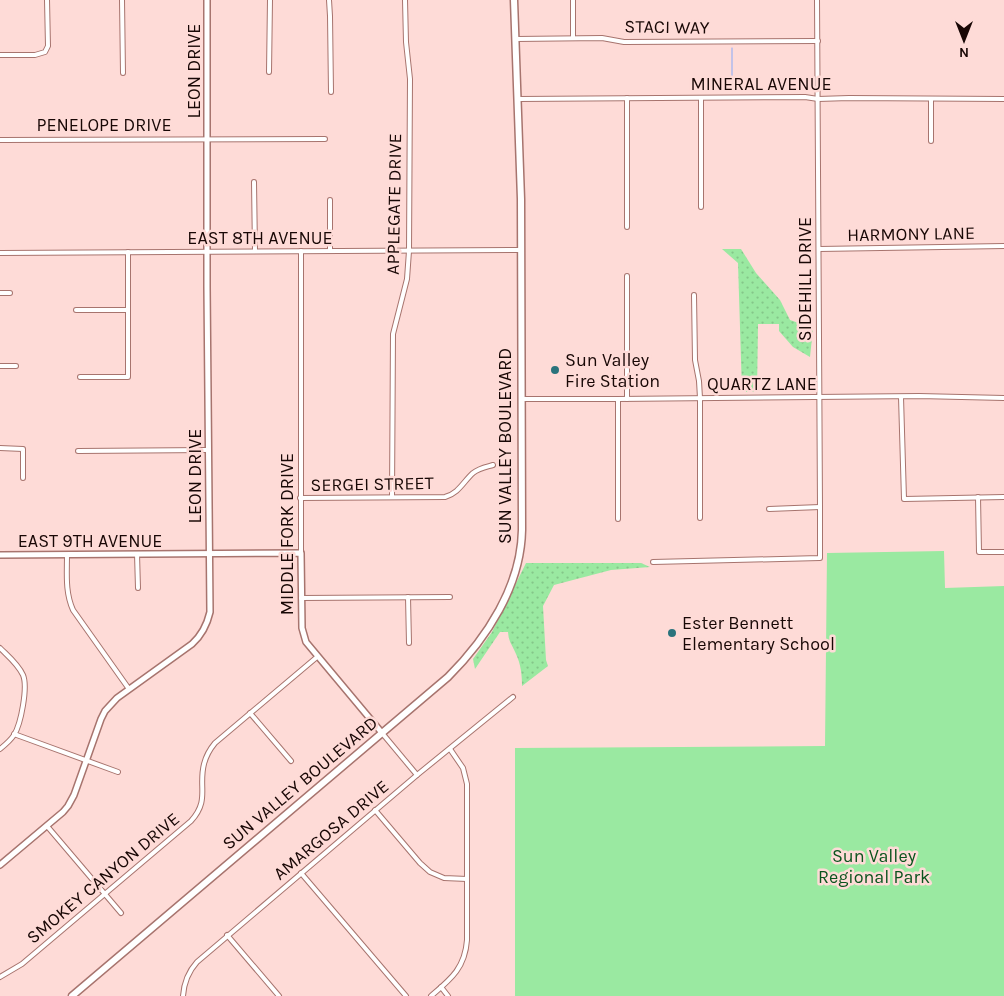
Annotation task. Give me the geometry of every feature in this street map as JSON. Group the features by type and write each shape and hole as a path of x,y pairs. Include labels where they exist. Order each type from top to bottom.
{"main road":[{"name":"SUN VALLEY BOULEVARD","path":"72,996 448,677 470,653 497,613 512,582 519,560 522,539 521,175 514,0"}],"street":[{"path":"0,55 35,55 45,52 48,46 47,0"},
{"path":"122,0 123,73"},
{"name":"LEON DRIVE","path":"0,865 63,812 71,800 105,711 117,698 192,644 202,634 210,612 207,0"},
{"path":"269,72 270,0"},
{"path":"329,0 331,92"},
{"name":"APPLEGATE DRIVE","path":"392,497 393,334 407,279 409,251 410,78 406,42 405,0"},
{"path":"572,0 573,38"},
{"name":"SIDEHILL DRIVE","path":"654,562 820,558 817,0"},
{"name":"STACI WAY","path":"516,39 602,38 624,42 818,41"},
{"name":"MINERAL AVENUE","path":"518,99 805,97 818,99 1004,99"},
{"path":"627,98 627,227"},
{"path":"701,98 701,207"},
{"path":"931,99 931,141"},
{"name":"PENELOPE DRIVE","path":"0,140 325,139"},
{"path":"254,182 255,251"},
{"path":"330,200 330,251"},
{"name":"HARMONY LANE","path":"819,249 1004,246"},
{"name":"EAST 8TH AVENUE","path":"0,253 521,250"},
{"name":"MIDDLE FORK DRIVE","path":"301,251 300,498 303,636 317,657 417,775"},
{"path":"80,377 128,377 128,252"},
{"path":"627,276 627,399"},
{"path":"0,293 10,293"},
{"path":"694,295 695,360 700,398 700,518"},
{"path":"76,310 128,310"},
{"path":"0,366 16,366"},
{"path":"901,397 904,498 1004,497"},
{"name":"QUARTZ LANE","path":"521,399 1004,398"},
{"path":"618,399 618,519"},
{"path":"0,448 24,448 23,478"},
{"path":"78,451 208,450"},
{"name":"SERGEI STREET","path":"300,498 445,497 458,490 473,474 482,468 492,465"},
{"path":"978,497 979,552 1004,552"},
{"path":"769,509 820,507"},
{"name":"EAST 9TH AVENUE","path":"0,555 301,553"},
{"path":"137,554 138,588"},
{"path":"67,555 67,588 73,610 129,689"},
{"path":"408,597 409,643"},
{"path":"301,598 450,597"},
{"path":"0,648 19,667 25,684 18,724 10,740 0,749"},
{"name":"SMOKEY CANYON DRIVE","path":"0,977 22,964 196,816 203,797 202,770 207,755 216,743 317,657"},
{"name":"AMARGOSA DRIVE","path":"183,996 185,980 192,967 375,810 513,697"},
{"path":"250,713 291,761"},
{"path":"14,734 118,772"},
{"path":"430,996 441,988 456,972 462,964 467,949 467,784 463,768 450,749"},
{"path":"375,810 420,863 430,872 444,878 467,879"},
{"path":"47,826 121,913"},
{"path":"301,873 406,996"},
{"path":"227,936 279,996"},
{"path":"441,988 448,996"}],"green space":[{"path":"722,249 741,249 756,273 780,300 790,320 813,328 810,357 793,347 779,331 779,324 758,324 757,392 742,392 738,263"},
{"name":"Sun Valley Regional Park","path":"944,551 945,588 1004,586 1004,996 515,996 515,748 825,746 827,553"},
{"path":"526,563 641,563 650,567 611,570 554,585 543,606 548,666 522,686 518,658 508,632 500,632 475,669 473,659 492,632"}],"waterway":[{"path":"732,48 732,91"}],"place":[{"name":"Sun Valley Fire Station","path":"555,370"},
{"name":"Ester Bennett Elementary School","path":"672,633"}]}
